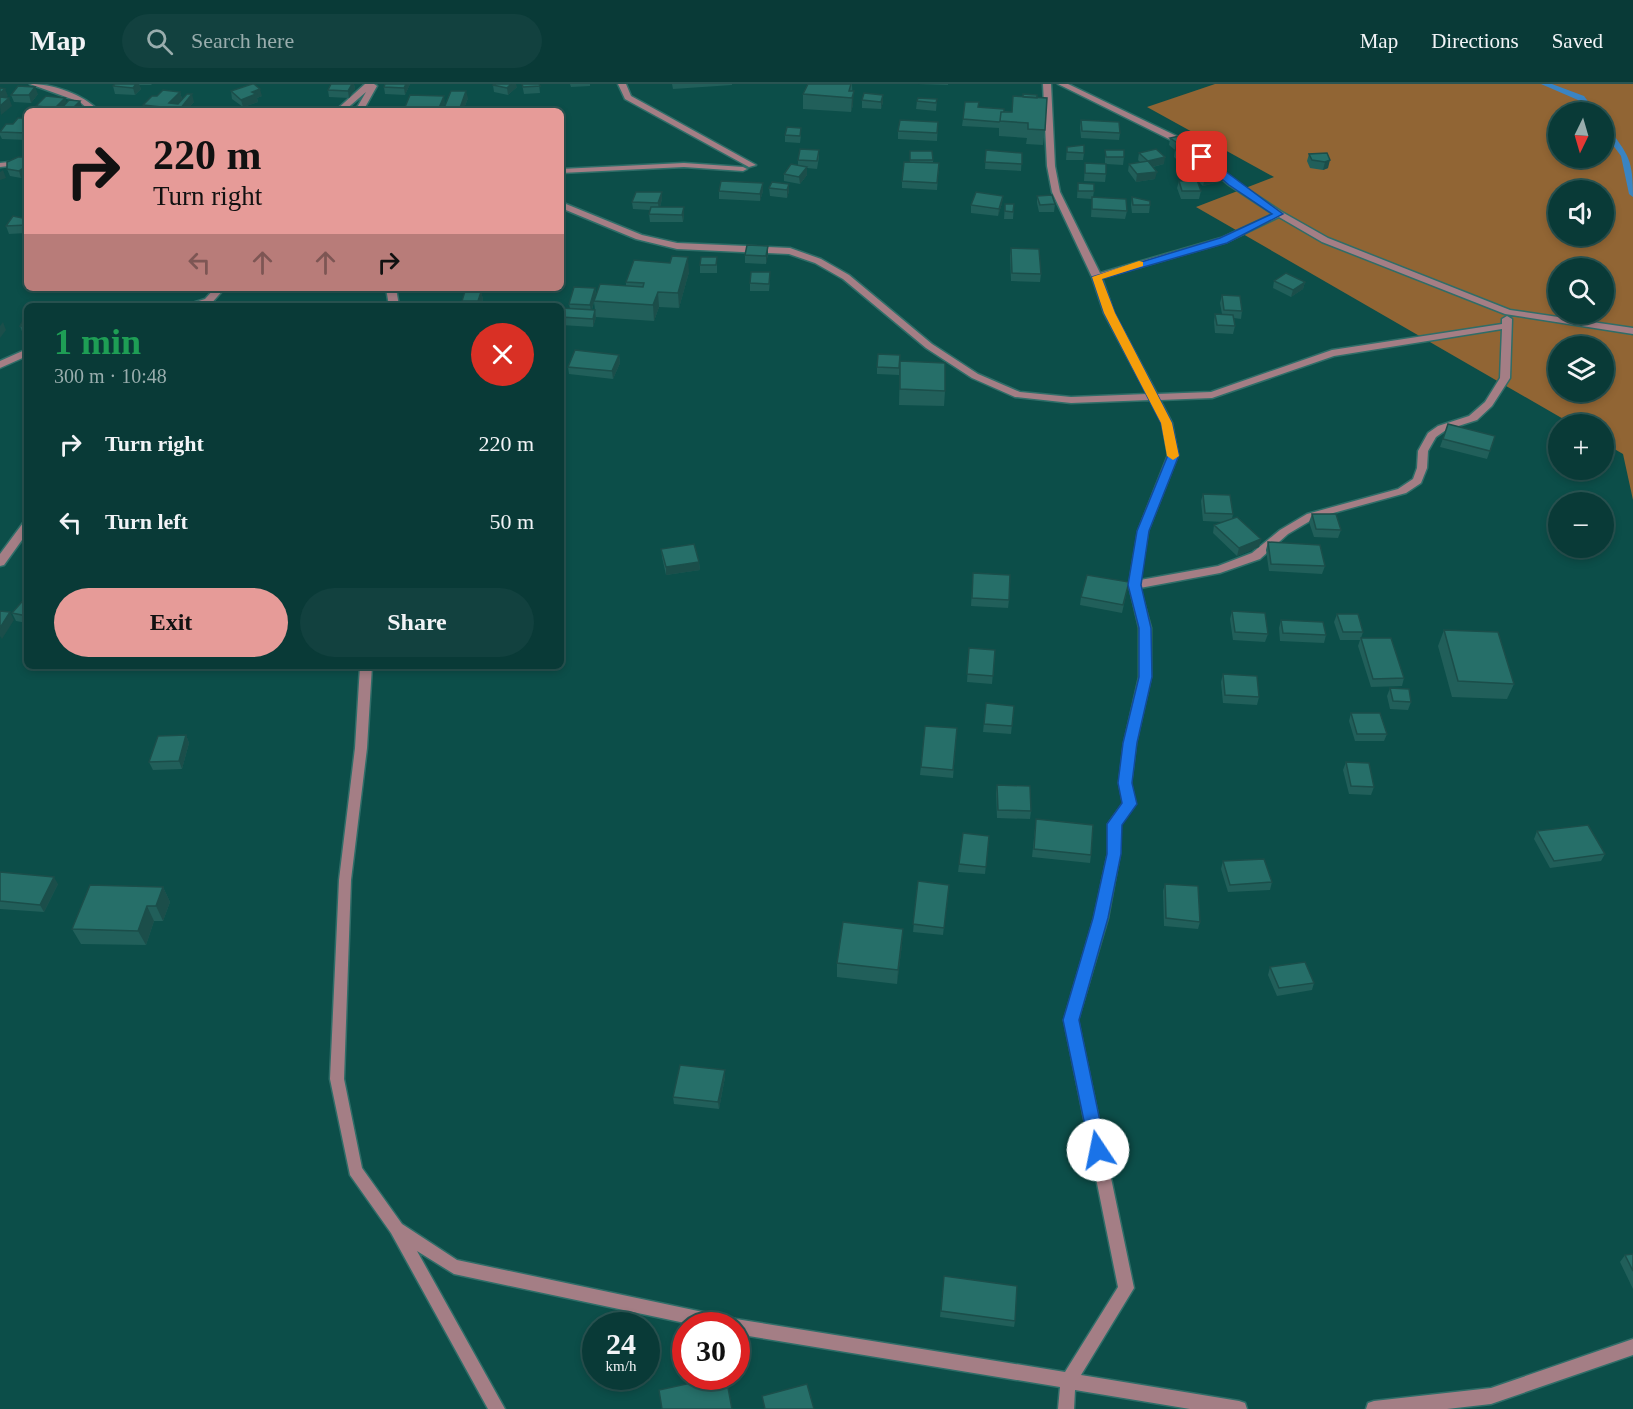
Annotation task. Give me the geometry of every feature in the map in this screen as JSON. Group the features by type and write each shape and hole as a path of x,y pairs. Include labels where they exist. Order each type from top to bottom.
{"street":[{"path":"34,84 82,100 91,108"},
{"path":"343,108 372,84"},
{"path":"360,108 372,84"},
{"path":"622,84 628,97 752,165"},
{"path":"1047,84 1051,166 1056,192 1097,277 1109,313 1167,423 1173,455 1143,531 1134,585 1145,628 1145,677 1130,743 1125,783 1130,804 1114,824 1114,854 1101,918 1071,1020 1126,1288 1068,1382 1066,1409"},
{"path":"1062,84 1186,144 1232,183 1279,214 1325,240 1508,312 1633,331"},
{"path":"0,165 24,162"},
{"path":"564,171 684,165 743,170"},
{"path":"564,206 639,237 668,244 790,251 818,261 846,277 939,352 975,376 1018,395 1071,400 1212,395 1332,353 1506,326"},
{"path":"1097,277 1224,240 1279,214"},
{"path":"207,303 217,291"},
{"path":"1134,585 1220,569 1256,556 1284,532 1311,516 1402,491 1417,481 1422,468 1423,451 1432,435 1442,428 1473,418 1489,404 1505,378 1508,312"},
{"path":"0,365 24,353"},
{"path":"0,562 24,529"},
{"path":"366,669 361,748 345,880 337,1078 355,1170 396,1228 497,1409"},
{"path":"396,1228 454,1267 672,1313"},
{"path":"750,1328 1239,1409"},
{"path":"1374,1409 1491,1396 1633,1347"}],"shaded area":[{"path":"1215,84 1633,84 1633,500 1623,454 1614,449 1614,414 1555,414 1196,207 1274,177 1147,107"}],"building":[{"path":"115,84 136,84 133,88 113,86"},
{"path":"252,84 260,89 252,92 256,94 241,100 231,91"},
{"path":"331,84 352,84 348,91 328,90"},
{"path":"385,84 406,84 404,88 384,87"},
{"path":"494,84 511,84 507,88"},
{"path":"522,84 539,84 540,86 523,87"},
{"path":"808,84 851,84 849,91 854,91 852,98 803,94"},
{"path":"18,86 35,87 29,95 11,95"},
{"path":"163,90 180,92 169,103 178,104 187,94 192,94 181,108 143,105 152,96 157,96"},
{"path":"451,91 466,91 460,108 444,108"},
{"path":"864,93 883,95 881,102 862,100"},
{"path":"1023,94 1037,95 1037,98 1023,97"},
{"path":"410,95 444,96 439,108 405,107"},
{"path":"46,96 65,98 55,108 36,106"},
{"path":"1013,96 1047,98 1045,130 1028,129 1028,123 1000,121 1001,112 1012,112"},
{"path":"0,97 9,98 0,106"},
{"path":"918,98 937,99 936,103 917,101"},
{"path":"69,100 80,101 73,108 62,108"},
{"path":"965,102 979,102 978,107 1004,109 1004,112 1001,112 999,122 963,119"},
{"path":"18,118 24,118 24,133 0,132 6,124 13,124"},
{"path":"900,120 938,122 937,133 898,131"},
{"path":"1081,120 1119,122 1120,133 1082,131"},
{"path":"787,127 801,128 800,136 785,135"},
{"path":"1179,136 1184,140 1176,142 1170,138"},
{"path":"1084,145 1084,153 1067,152 1067,147"},
{"path":"1191,146 1202,154 1186,158 1175,150"},
{"path":"800,149 819,150 817,161 798,160"},
{"path":"1156,149 1165,157 1148,161 1139,153"},
{"path":"986,150 1022,153 1022,164 985,162"},
{"path":"1105,150 1124,150 1124,157 1106,157"},
{"path":"910,151 932,151 933,160 910,160"},
{"path":"1327,153 1330,160 1325,162 1312,160 1309,154"},
{"path":"1203,156 1225,173 1205,178 1184,160"},
{"path":"24,157 24,168 19,171 7,169 7,162"},
{"path":"1148,161 1157,172 1137,174 1129,164"},
{"path":"904,162 939,163 937,183 902,181"},
{"path":"1085,163 1106,164 1106,174 1085,173"},
{"path":"791,164 807,167 799,177 784,174"},
{"path":"1197,180 1201,191 1182,191 1179,181"},
{"path":"721,181 763,183 760,194 719,191"},
{"path":"772,182 789,184 787,190 769,188"},
{"path":"1078,183 1094,184 1094,191 1078,191"},
{"path":"636,192 662,192 658,203 632,202"},
{"path":"976,192 1003,196 999,209 971,205"},
{"path":"1052,195 1055,204 1040,205 1037,196"},
{"path":"1092,197 1126,199 1127,211 1092,209"},
{"path":"1132,197 1150,201 1150,205 1133,205"},
{"path":"1005,204 1014,204 1013,212 1005,211"},
{"path":"651,207 684,207 682,215 649,214"},
{"path":"13,216 24,218 24,225 6,226"},
{"path":"747,245 768,246 766,256 745,255"},
{"path":"1011,248 1039,249 1041,274 1012,273"},
{"path":"672,256 688,257 678,293 658,292 653,305 594,301 600,284 643,287 644,283 626,282 634,260 670,263"},
{"path":"701,257 717,257 716,265 700,265"},
{"path":"751,272 770,272 769,284 750,283"},
{"path":"1286,273 1305,282 1293,290 1274,281"},
{"path":"574,287 595,288 590,305 569,304"},
{"path":"465,291 481,292 478,301 462,301"},
{"path":"1222,295 1240,296 1242,311 1224,310"},
{"path":"564,308 595,310 593,319 564,317"},
{"path":"1215,314 1233,315 1235,326 1217,325"},
{"path":"575,350 619,355 612,371 568,367"},
{"path":"878,354 900,355 899,368 877,367"},
{"path":"900,361 945,363 945,391 900,389"},
{"path":"1448,424 1495,436 1490,451 1443,439"},
{"path":"1203,494 1230,495 1233,514 1205,513"},
{"path":"1312,514 1336,514 1341,530 1316,529"},
{"path":"1237,517 1261,539 1239,548 1214,525"},
{"path":"1268,542 1320,545 1325,566 1271,564"},
{"path":"694,544 699,562 666,567 661,549"},
{"path":"973,573 1010,575 1009,600 972,598"},
{"path":"1087,575 1129,582 1123,605 1081,597"},
{"path":"24,599 24,615 12,613"},
{"path":"0,611 10,612 0,628"},
{"path":"1232,611 1265,613 1268,634 1235,632"},
{"path":"1337,614 1358,614 1363,632 1343,632"},
{"path":"1281,620 1323,622 1326,635 1283,633"},
{"path":"1444,630 1498,632 1514,684 1458,681"},
{"path":"1361,638 1391,638 1404,678 1373,679"},
{"path":"969,648 995,650 993,676 967,674"},
{"path":"1223,674 1257,676 1259,697 1225,695"},
{"path":"1390,688 1409,689 1411,702 1393,701"},
{"path":"986,703 1014,706 1012,726 984,724"},
{"path":"1351,713 1380,713 1387,734 1357,734"},
{"path":"925,726 957,728 953,770 921,767"},
{"path":"186,735 179,761 149,762 158,736"},
{"path":"1346,762 1369,763 1374,787 1351,786"},
{"path":"997,785 1030,786 1031,811 998,810"},
{"path":"1036,819 1093,825 1091,855 1034,849"},
{"path":"1588,825 1605,854 1554,861 1537,831"},
{"path":"963,833 989,836 986,867 959,864"},
{"path":"1264,859 1272,882 1230,885 1223,861"},
{"path":"0,872 54,877 40,905 0,901"},
{"path":"918,881 949,885 944,928 913,924"},
{"path":"1165,884 1198,886 1200,922 1166,918"},
{"path":"90,885 163,887 156,906 147,906 138,931 72,929"},
{"path":"843,922 903,929 898,970 837,963"},
{"path":"1305,962 1314,983 1279,988 1270,967"},
{"path":"680,1065 725,1070 718,1102 673,1097"},
{"path":"1633,1254 1633,1271 1625,1255"},
{"path":"944,1276 1017,1286 1015,1321 941,1311"},
{"path":"807,1384 814,1409 765,1409 762,1396"},
{"path":"672,1387 672,1390 728,1390 732,1409 662,1409 660,1390"}],"waterway":[{"path":"1545,84 1581,98 1584,102"},
{"path":"1614,141 1625,156 1633,194"}],"slow traffic":[{"path":"1139,264 1097,277 1109,313 1167,423 1173,456"}],"route":[{"path":"1098,1150 1071,1020 1101,918 1114,854 1114,824 1130,804 1125,783 1130,743 1145,677 1145,628 1134,585 1143,531 1173,455 1167,423 1109,313 1097,277 1224,240 1279,214 1232,183 1202,157"}]}
